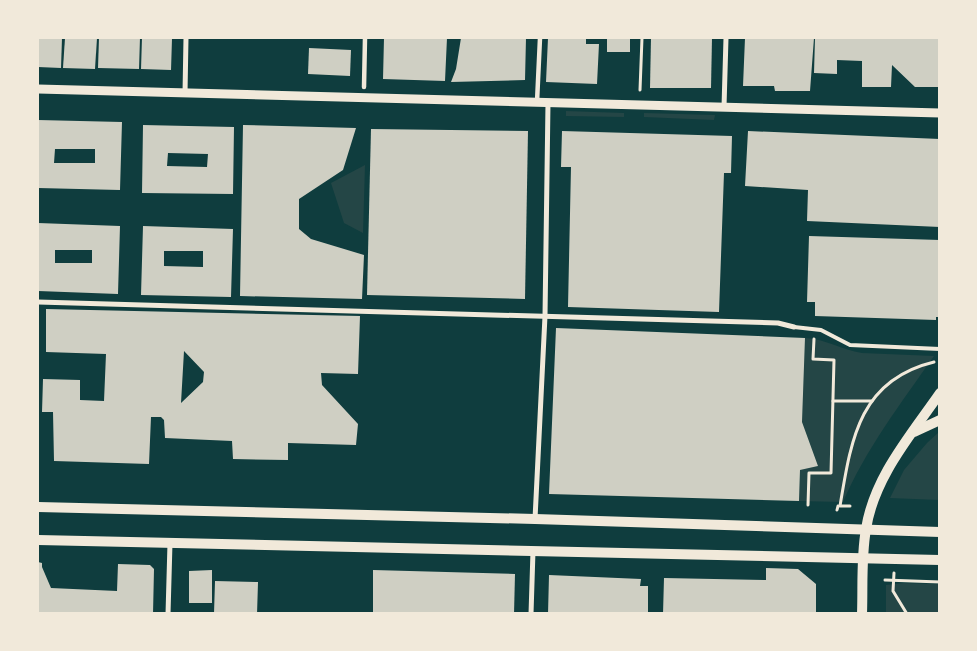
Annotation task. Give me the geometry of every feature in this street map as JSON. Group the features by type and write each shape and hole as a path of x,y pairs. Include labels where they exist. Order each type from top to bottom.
{"main road":[{"path":"862,614 865,530 875,497 889,466 940,393"},
{"path":"913,432 940,420"},
{"path":"38,507 535,519 940,532"},
{"path":"38,540 940,560"}],"street":[{"path":"185,93 186,38"},
{"path":"364,87 366,38"},
{"path":"537,102 540,38"},
{"path":"724,107 726,38"},
{"path":"38,89 940,113"},
{"path":"535,519 545,316 548,102"},
{"path":"38,302 778,323 794,328"},
{"path":"168,614 170,543"},
{"path":"531,614 533,551"}],"lane":[{"path":"794,328 821,330 850,345 940,349"}],"path":[{"path":"640,90 642,38"},
{"path":"808,505 810,473 831,473 834,360 813,359 814,329"},
{"path":"850,506 840,506 850,452 859,424 872,401 890,380 906,371 934,362"},
{"path":"833,401 872,401"},
{"path":"894,572 893,591 907,614"},
{"path":"886,580 940,582"}],"shaded area":[{"path":"566,111 624,113 624,117 566,116"},
{"path":"644,113 715,115 714,120 644,117"},
{"path":"365,165 363,233 344,223 331,183"},
{"path":"805,338 820,340 862,353 934,356 873,445 843,502 799,501 800,470 818,466 802,422"},
{"path":"939,432 939,500 890,498 904,470"},
{"path":"903,583 939,584 939,613 886,614 886,585"}],"building":[{"path":"38,38 62,38 61,68 38,67"},
{"path":"65,38 97,38 95,69 63,68"},
{"path":"99,38 140,38 139,69 98,68"},
{"path":"142,38 172,38 171,70 141,69"},
{"path":"384,38 447,38 445,81 383,79"},
{"path":"461,38 526,38 525,80 451,82 456,69"},
{"path":"548,38 586,38 586,44 599,44 597,84 546,82"},
{"path":"607,38 630,38 630,52 607,52"},
{"path":"651,38 712,38 711,88 650,88"},
{"path":"745,38 814,38 810,91 775,91 774,86 743,86"},
{"path":"815,38 940,38 940,87 915,87 892,65 891,87 862,87 862,61 837,60 837,74 814,73"},
{"path":"309,48 351,50 350,76 308,74"},
{"path":"38,120 122,122 120,190 38,188","holes":["55,149 95,149 95,163 54,163"]},
{"path":"143,125 234,127 233,194 142,193","holes":["168,153 208,154 207,167 167,166"]},
{"path":"243,125 356,128 343,170 299,199 299,229 311,239 364,255 362,299 240,296"},
{"path":"371,129 528,131 525,299 367,295"},
{"path":"562,131 732,136 731,173 724,173 719,312 568,307 571,167 561,167"},
{"path":"748,131 940,139 940,227 807,221 808,190 745,186"},
{"path":"38,223 120,226 118,294 38,291","holes":["55,250 92,250 92,263 55,263"]},
{"path":"143,226 233,229 231,297 141,295","holes":["164,251 203,251 203,267 164,266"]},
{"path":"809,236 940,240 940,317 936,317 936,320 815,316 815,302 807,302"},
{"path":"46,309 360,316 358,374 321,373 322,385 358,424 356,445 288,443 288,460 233,459 232,441 165,438 164,420 161,417 151,417 149,464 54,461 53,412 42,412 43,379 80,380 80,400 104,401 106,354 46,352","holes":["184,351 204,372 203,382 181,403"]},
{"path":"556,328 805,338 802,422 818,466 800,470 799,501 549,494"},
{"path":"38,562 42,563 51,588 117,591 118,564 150,565 154,569 153,614 38,614"},
{"path":"766,568 798,569 816,584 816,614 663,614 664,578 766,580"},
{"path":"212,570 212,603 189,603 189,571"},
{"path":"373,570 515,574 514,614 373,614"},
{"path":"549,575 641,579 640,586 648,586 648,614 548,614"},
{"path":"215,581 258,582 257,614 214,614"}]}
